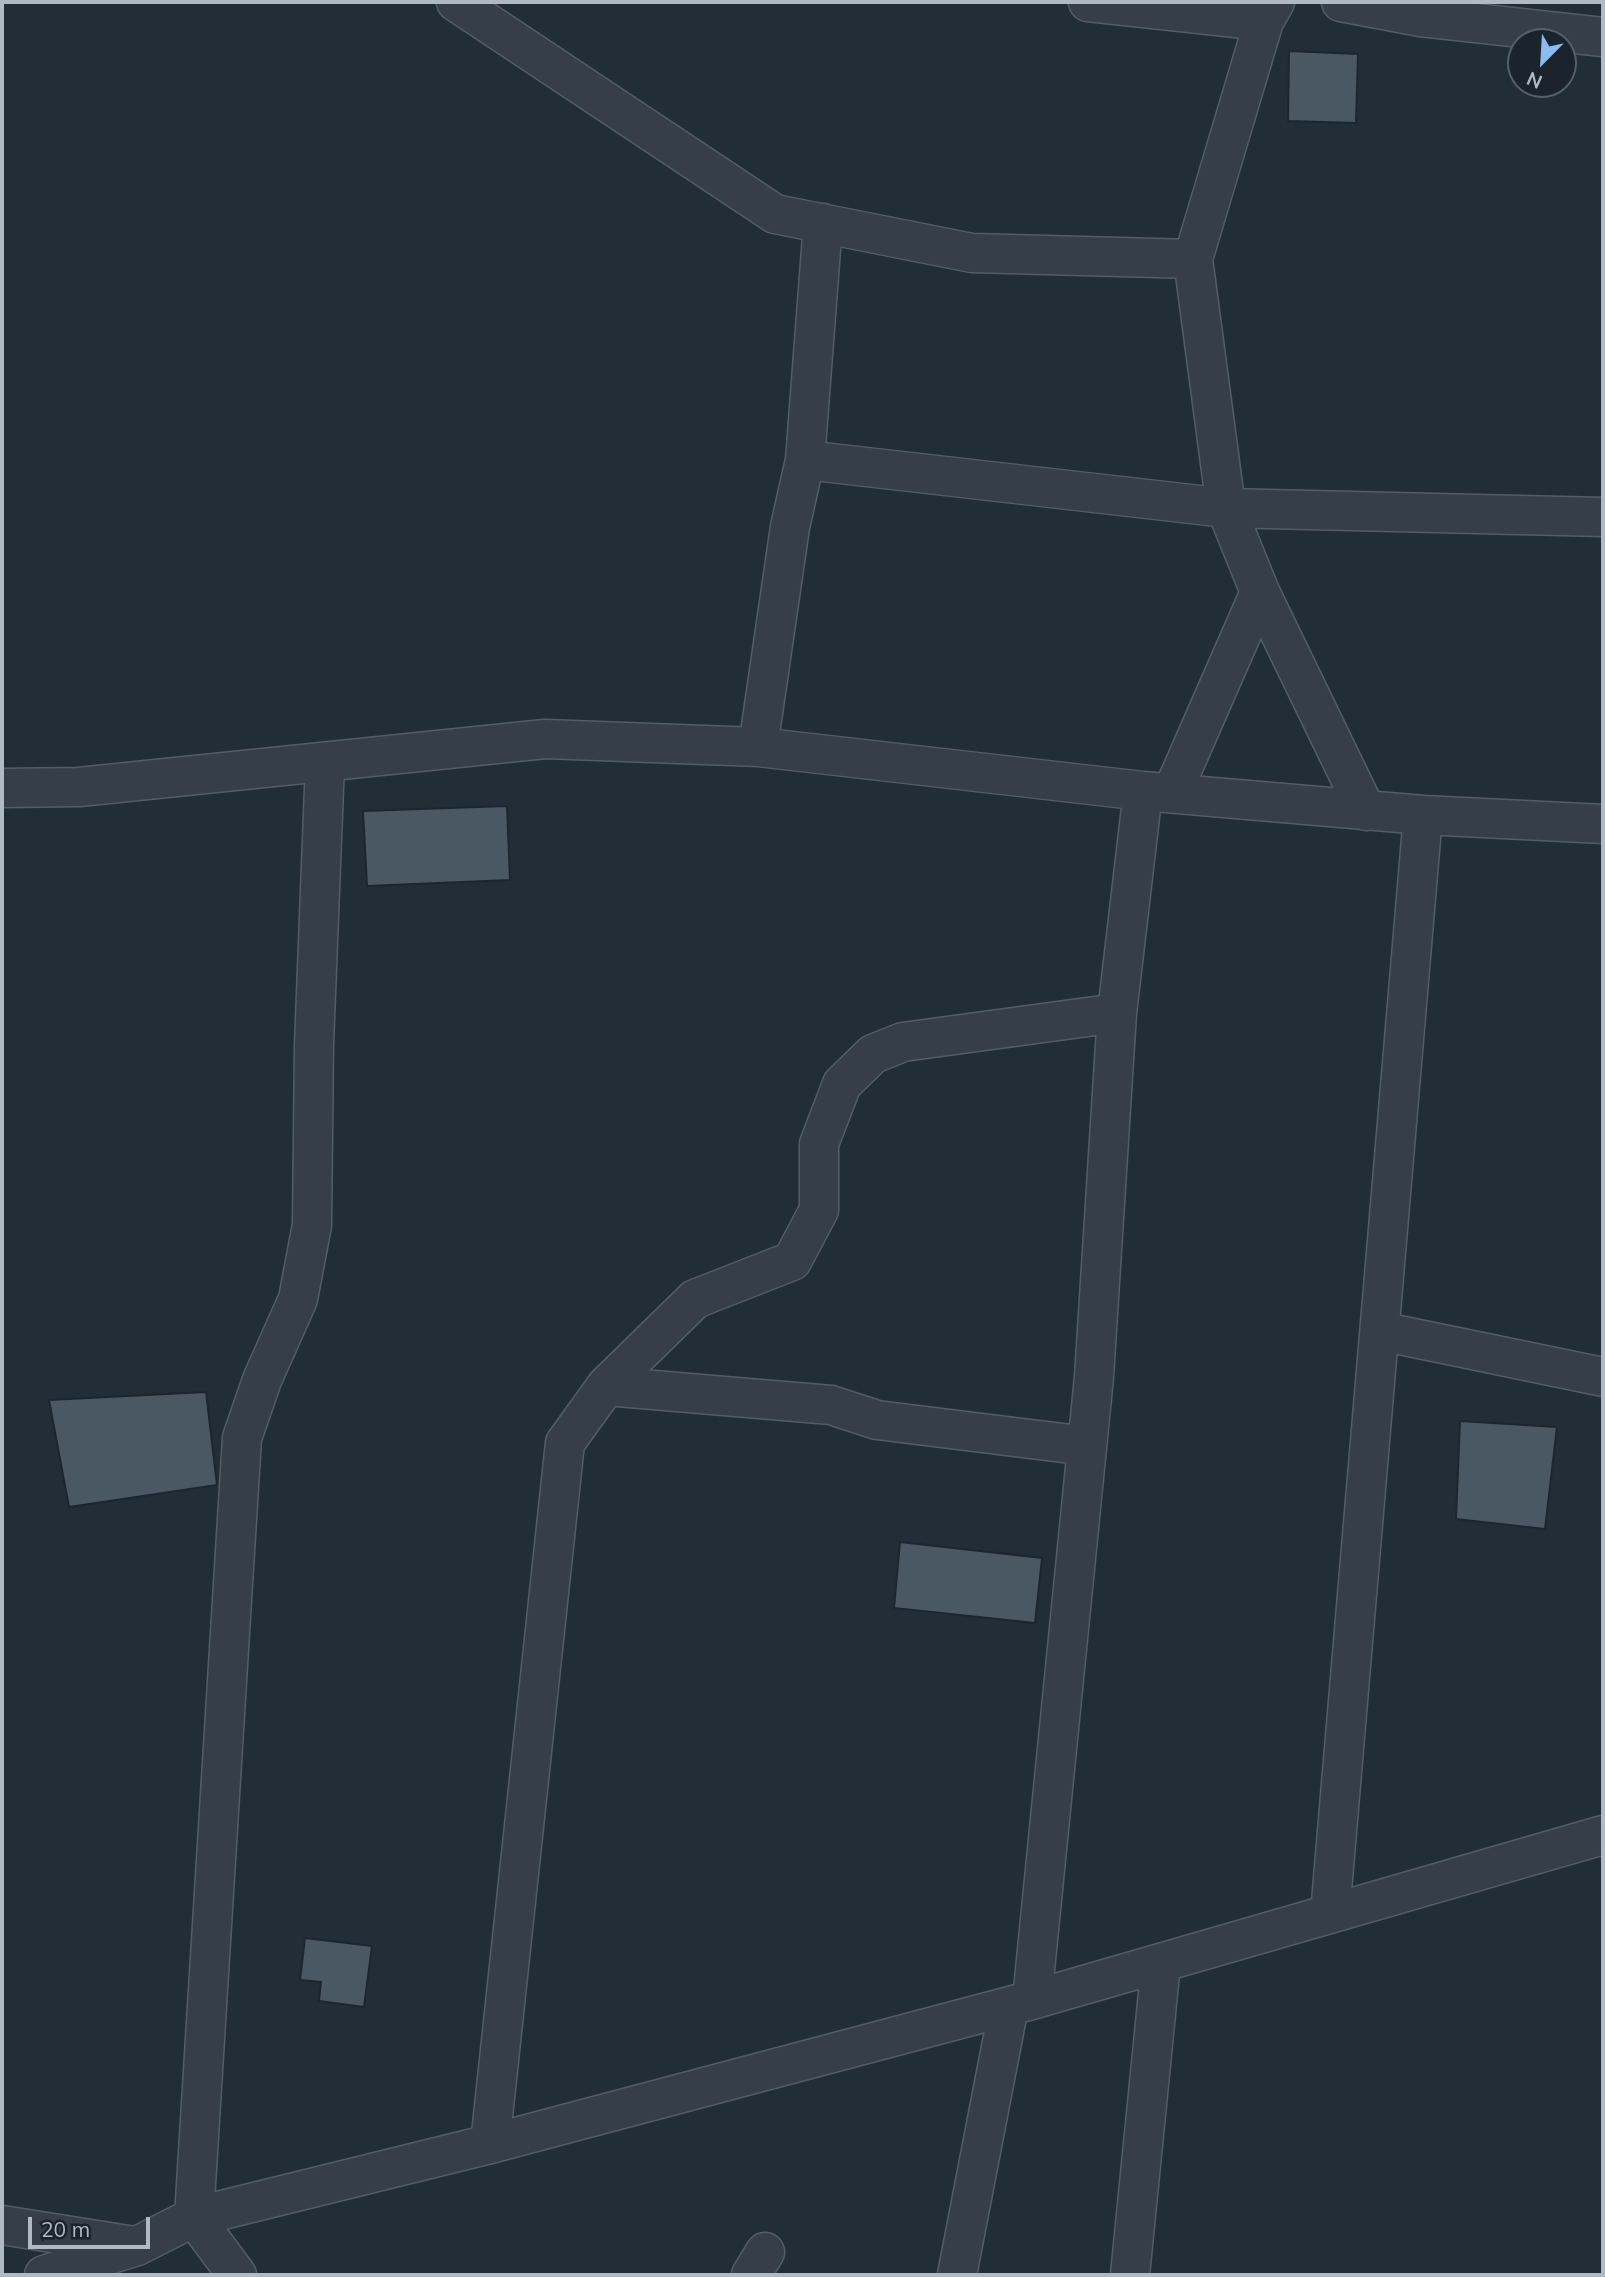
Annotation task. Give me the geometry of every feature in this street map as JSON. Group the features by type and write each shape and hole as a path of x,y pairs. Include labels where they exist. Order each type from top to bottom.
{"street":[{"path":"456,2 775,214 972,253 1193,259"},
{"path":"1088,2 1269,11 1193,259 1226,508 1260,592 1366,811"},
{"path":"1341,2 1421,17 1603,37"},
{"path":"758,747 790,527 804,460 822,223"},
{"path":"804,460 1226,508 1603,517"},
{"path":"957,2275 1021,2003 1087,1446 1117,1013 1157,792 1260,592"},
{"path":"2,788 79,787 545,739 758,747 1157,792 1366,811 1603,824"},
{"path":"237,2275 194,2217 242,1438 262,1380 298,1299 313,1225 314,1045 325,762"},
{"path":"1329,1914 1423,815"},
{"path":"490,2144 565,1443 606,1386 695,1299 792,1261 818,1210 819,1144 842,1084 873,1054 904,1042 1117,1013"},
{"path":"1380,1331 1603,1377"},
{"path":"606,1386 831,1405 877,1420 1087,1446"},
{"path":"44,2275 136,2246 194,2217 490,2144 1021,2003 1603,1835"},
{"path":"1130,2275 1161,1963"},
{"path":"2,2225 136,2246"}],"building":[{"path":"1289,51 1358,54 1356,123 1288,121"},
{"path":"507,806 510,880 367,886 363,811"},
{"path":"206,1392 217,1485 69,1507 49,1400"},
{"path":"1460,1421 1557,1427 1545,1529 1456,1519"},
{"path":"900,1542 1042,1558 1035,1623 894,1608"},
{"path":"305,1938 372,1946 364,2007 319,2001 321,1982 300,1980"}]}
